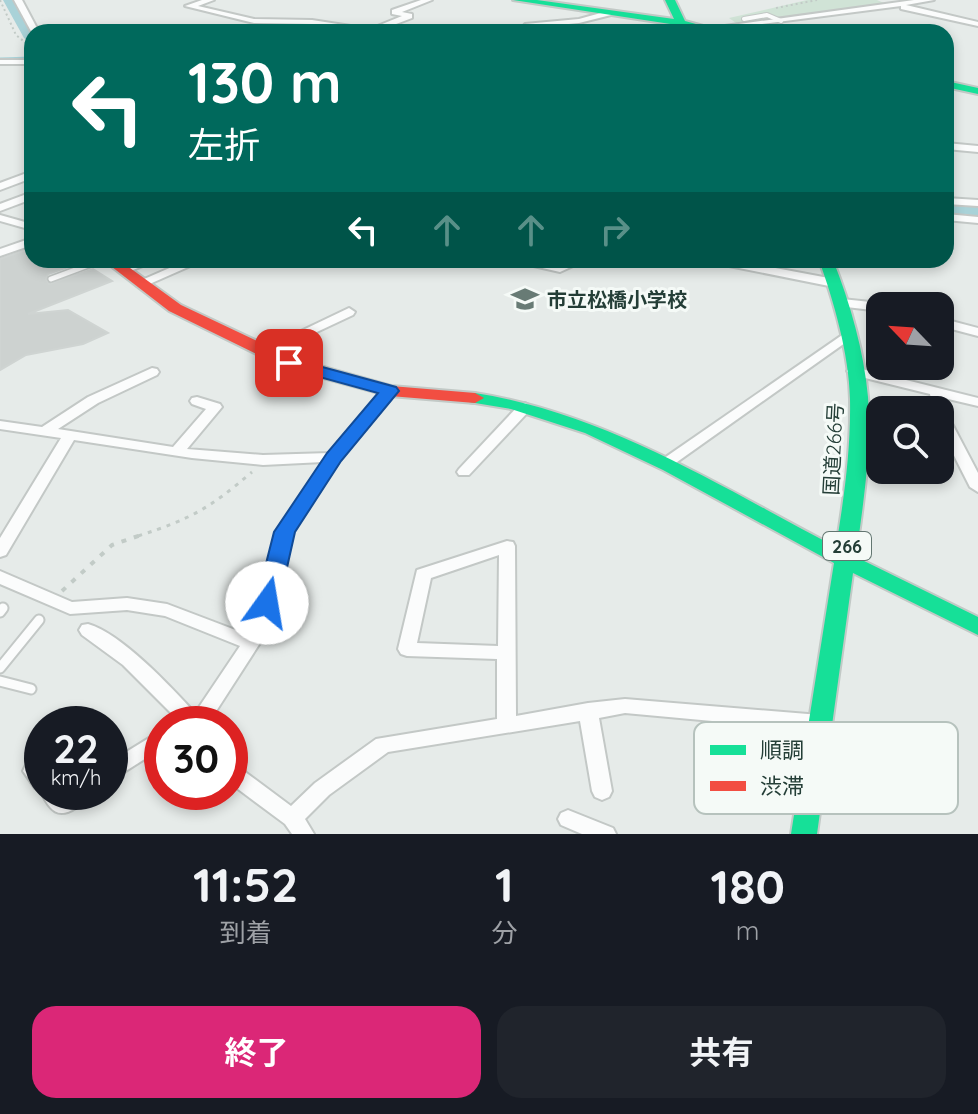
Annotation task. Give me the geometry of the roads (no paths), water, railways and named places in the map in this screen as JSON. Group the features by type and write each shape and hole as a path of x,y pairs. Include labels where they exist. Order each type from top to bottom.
{"main road":[{"path":"518,0 667,24"},
{"path":"670,0 682,24"},
{"path":"954,86 978,91"},
{"path":"121,268 175,308 289,363 390,391 496,400 584,427 665,464 845,561 978,627"},
{"name":"国道266号","path":"820,722 857,477 859,396 842,303 829,268"},
{"name":"国道266号","path":"804,834 807,814"}],"street":[{"path":"18,0 31,24"},
{"path":"210,0 189,6 254,21 323,24"},
{"path":"389,24 409,16 395,12 428,0"},
{"path":"880,0 978,24"},
{"path":"761,24 930,0"},
{"path":"547,24 579,21 608,13"},
{"path":"0,62 24,62"},
{"path":"954,147 978,149"},
{"path":"0,187 24,177"},
{"path":"0,208 24,198"},
{"path":"954,202 978,203"},
{"path":"0,218 24,225"},
{"path":"954,218 978,220"},
{"path":"0,253 24,244"},
{"path":"141,283 178,268"},
{"path":"756,268 834,283"},
{"path":"842,303 866,306"},
{"path":"265,351 349,312"},
{"path":"954,326 978,332"},
{"path":"665,464 848,335"},
{"path":"854,371 978,402"},
{"path":"47,430 93,400 152,372"},
{"path":"936,390 941,416 978,487"},
{"path":"205,706 251,643 267,603 285,532 334,457 390,391"},
{"path":"177,451 215,407 197,401"},
{"path":"464,472 525,407"},
{"path":"0,425 177,451 263,460 334,457"},
{"path":"0,551 70,435"},
{"path":"506,653 407,649 423,574 507,546 506,723"},
{"path":"0,577 70,608 127,604 167,610 251,643"},
{"path":"88,630 137,666 178,706"},
{"path":"248,786 298,826 322,789 383,745 625,706 809,722"},
{"path":"588,710 602,791"},
{"path":"568,819 606,834"}],"lane":[{"path":"744,19 767,15 781,21"},
{"path":"51,279 81,268"},
{"path":"0,668 39,620"},
{"path":"0,681 31,689"}],"waterway":[{"path":"11,0 24,24"},
{"path":"0,59 24,58"},
{"path":"954,210 978,211"}],"place":[{"name":"市立松橋小学校","path":"525,299"}]}
